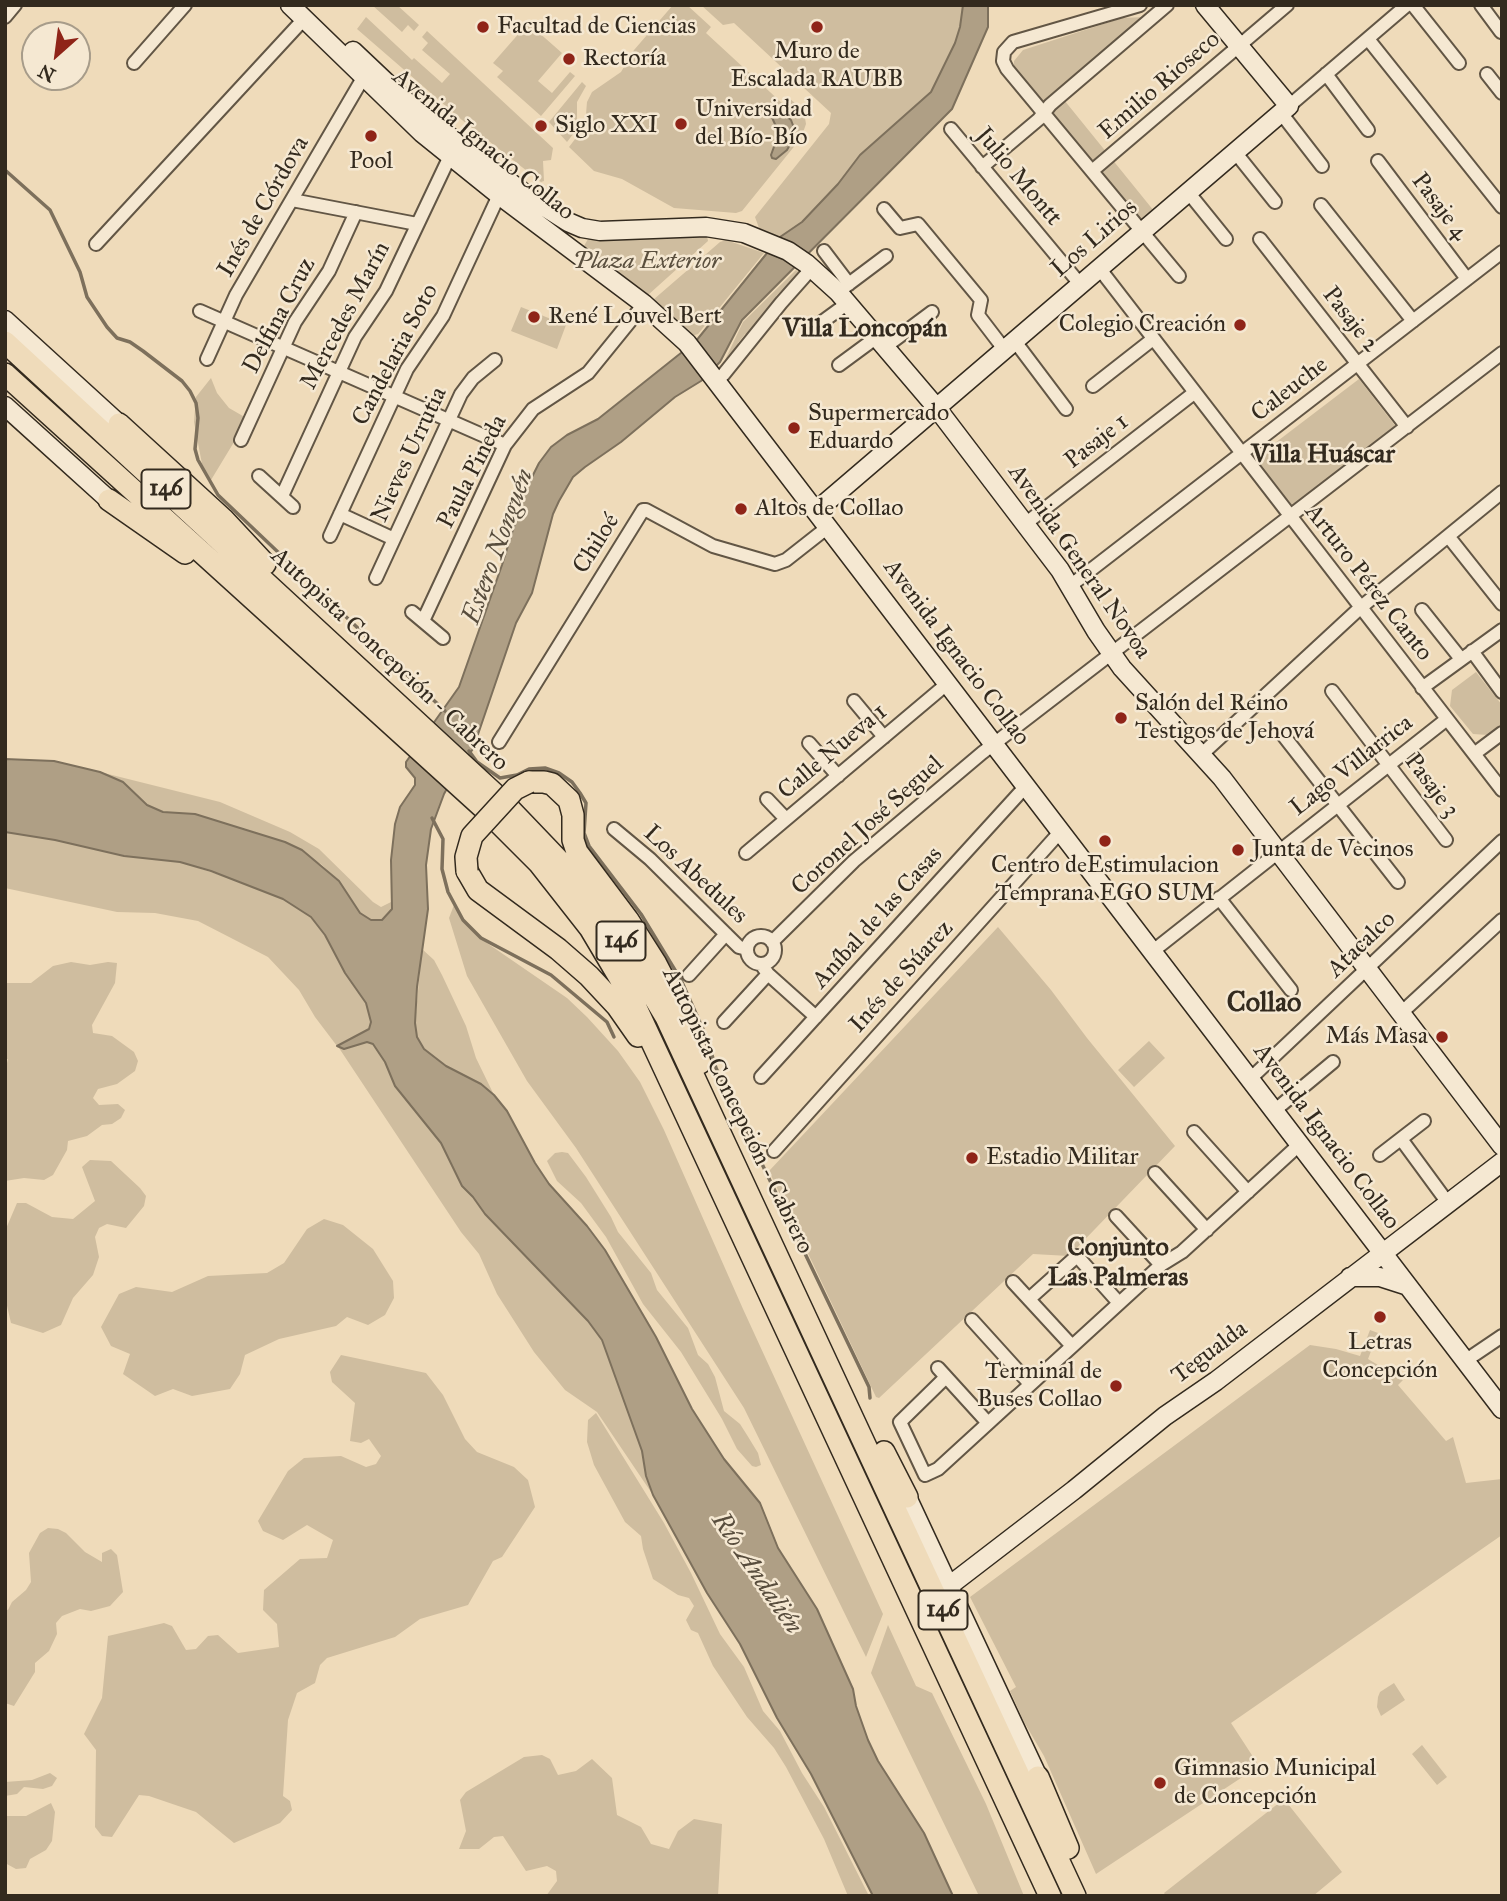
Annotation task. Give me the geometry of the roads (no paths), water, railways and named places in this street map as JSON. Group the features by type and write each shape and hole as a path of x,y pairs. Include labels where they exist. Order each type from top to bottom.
{"highway":[{"name":"Autopista Concepción - Cabrero","path":"5,342 327,638 416,733"},
{"name":"Autopista Concepción - Cabrero","path":"5,374 252,598 416,733 475,788 550,850 584,889 614,930 666,1017 1075,1896"},
{"path":"120,424 235,531 327,638"},
{"path":"109,500 252,598"},
{"path":"675,1093 625,1017 599,985 569,957 478,890 467,871 466,857 472,836 515,789 529,782 552,784 569,800 573,815 572,840 576,852 628,920 678,1004 697,1054 718,1129"},
{"name":"Autopista Concepción - Cabrero","path":"475,788 590,928 631,997 1050,1896"},
{"path":"783,1269 825,1338 907,1497"},
{"path":"1038,1777 1085,1896"}],"main road":[{"name":"Avenida Ignacio Collao","path":"290,5 305,12 503,188 644,304 687,343 717,376 828,527 1502,1409"},
{"path":"1205,5 1285,109"},
{"name":"Avenida Ignacio Collao","path":"305,12 363,78 450,156 503,188"},
{"name":"Los Lirios","path":"816,511 1285,109"},
{"name":"Avenida General Novoa","path":"503,188 582,228 609,232 706,227 730,229 757,237 788,251 845,293 1025,524 1070,586 1112,655 1202,754 1502,1146"},
{"path":"5,320 120,424"},
{"path":"5,405 109,500"},
{"name":"Tegualda","path":"949,1586 1165,1416 1201,1392 1502,1162"},
{"path":"1350,1277 1380,1277 1408,1286"},
{"path":"907,1497 1038,1777"}],"street":[{"path":"5,17 15,5"},
{"path":"134,63 185,5"},
{"path":"1140,5 1009,45 1004,52 1004,65 1179,276"},
{"path":"982,167 1167,5"},
{"name":"Emilio Rioseco","path":"1092,171 1287,5"},
{"name":"Los Lirios","path":"1285,109 1407,5"},
{"path":"1413,5 1460,63"},
{"path":"1481,5 1502,32"},
{"path":"96,244 305,12"},
{"path":"1368,38 1502,207"},
{"path":"1326,74 1368,130"},
{"path":"1486,74 1502,93"},
{"name":"Inés de Córdova","path":"207,359 223,321 363,78"},
{"path":"1285,109 1322,166"},
{"name":"Julio Montt","path":"951,130 1080,284"},
{"path":"1235,152 1275,202"},
{"name":"Mercedes Marín","path":"282,496 357,332 386,291 450,156"},
{"name":"Pasaje 4","path":"1378,162 1467,279"},
{"name":"Candelaria Soto","path":"330,536 394,396 414,357 443,316 503,188"},
{"path":"1188,192 1226,239"},
{"path":"292,200 417,224"},
{"path":"1321,205 1413,321"},
{"path":"884,209 901,228 908,228 914,223 919,225 982,302 979,318 1009,345 1066,409"},
{"name":"Delfina Cruz","path":"242,440 283,347 301,312 329,271 356,212"},
{"name":"Pasaje 2","path":"1260,239 1407,427"},
{"path":"824,251 845,293"},
{"name":"Caleuche","path":"1070,586 1502,252"},
{"path":"811,330 845,293 886,256"},
{"path":"717,376 810,266"},
{"name":"Arturo Pérez Canto","path":"1099,268 1502,790"},
{"name":"Paula Pineda","path":"423,621 505,445 533,409 588,373 644,304"},
{"path":"200,311 505,445"},
{"path":"839,365 932,312"},
{"path":"1093,386 1153,339"},
{"name":"Coronel José Seguel","path":"772,942 864,853 995,744 1502,353"},
{"name":"Nieves Urrutia","path":"376,578 469,382 495,360"},
{"name":"Pasaje 1","path":"1025,524 1194,393"},
{"path":"259,476 293,507"},
{"path":"1202,754 1360,608 1502,492"},
{"name":"Chiloé","path":"499,742 643,510 713,546 775,564 786,560 828,527"},
{"path":"340,514 394,540"},
{"path":"1448,536 1502,604"},
{"path":"1422,610 1502,692"},
{"path":"412,612 443,638"},
{"name":"Lago Villarrica","path":"1422,688 1502,630"},
{"name":"Lago Villarrica","path":"1435,704 1436,688 1443,673"},
{"name":"Calle Nueva 1","path":"746,853 948,683"},
{"name":"Pasaje 3","path":"1332,691 1446,840"},
{"path":"854,701 884,737"},
{"name":"Lago Villarrica","path":"1153,951 1447,719"},
{"path":"1474,754 1502,733"},
{"path":"1283,735 1398,882"},
{"path":"809,743 838,776"},
{"name":"Aníbal de las Casas","path":"761,1077 1026,786"},
{"path":"767,799 786,820"},
{"name":"Los Abedules","path":"614,829 650,859 739,947 747,949"},
{"name":"Inés de Súarez","path":"774,1151 1061,831"},
{"name":"Atacalco","path":"1250,1079 1502,841"},
{"path":"1219,898 1291,990"},
{"path":"1401,1014 1502,920"},
{"path":"689,975 726,934"},
{"path":"724,1022 765,969 773,958 775,948 772,942 764,937 757,937 747,949 751,959 765,969 816,1017"},
{"path":"1275,1111 1333,1062"},
{"path":"1380,1155 1424,1121"},
{"path":"1194,1132 1248,1192"},
{"path":"1401,1139 1448,1203"},
{"path":"988,1423 942,1373 900,1422 925,1475 937,1469 988,1423 1161,1265 1182,1252 1300,1144"},
{"path":"1155,1173 1207,1230"},
{"path":"1116,1216 1161,1265"},
{"path":"1029,1299 1077,1256 1119,1303"},
{"path":"1013,1282 1072,1346"},
{"path":"972,1320 1030,1384"},
{"path":"1465,1361 1502,1336"}],"water":[{"name":"Río Andalién","path":"963,5 988,5 988,27 952,109 742,320 720,362 701,381 675,397 573,477 559,501 532,593 516,623 473,749 444,794 431,829 426,865 428,909 415,1023 417,1037 424,1049 446,1066 481,1084 494,1095 507,1111 549,1184 605,1250 656,1337 692,1409 724,1459 760,1503 778,1548 817,1609 853,1689 868,1740 878,1761 924,1833 953,1896 873,1896 811,1774 777,1718 740,1644 707,1593 653,1495 646,1476 642,1451 602,1340 588,1321 485,1214 462,1186 441,1143 395,1086 385,1062 373,1044 367,1042 344,1049 337,1046 369,1029 371,1022 366,1003 345,973 325,935 311,917 283,899 211,871 180,862 124,856 5,832 5,759 54,761 100,772 123,782 147,805 163,812 195,814 285,842 302,850 339,881 360,913 371,920 382,920 392,909 391,860 395,824 400,807 415,785 415,778 406,767 406,762 459,687 525,491 539,463 551,447 567,435 598,419 696,341 780,237 802,222 838,184 860,155 931,92 955,43"},
{"path":"774,107 791,120 794,128 793,139 787,150 776,159 771,155 779,133 769,111"}],"waterway":[{"path":"5,170 50,210 80,272 87,297 107,327 117,338 130,342 182,381 190,391 196,403 198,418 195,449 198,460 218,495 445,711"},
{"path":"469,751 477,762 500,778 517,775 529,769 545,768 572,782 580,793 586,803 584,833 589,846 641,914 681,980 706,1036 716,1068 869,1387 870,1398"},
{"path":"432,818 443,839 442,869 448,892 463,920 481,938 551,975 607,1022 614,1037"}],"place":[{"name":"Facultad de Ciencias","path":"483,27"},
{"name":"Muro de Escalada RAUBB","path":"817,27"},
{"name":"Rectoría","path":"569,59"},
{"name":"Universidad del Bío-Bío","path":"681,124"},
{"name":"Siglo XXI","path":"541,126"},
{"name":"Pool","path":"371,136"},
{"name":"René Louvel Bert","path":"534,317"},
{"name":"Colegio Creación","path":"1240,325"},
{"name":"Supermercado Eduardo","path":"794,428"},
{"name":"Altos de Collao","path":"741,509"},
{"name":"Salón del Reino Testigos de Jehová","path":"1121,718"},
{"name":"Centro deEstimulacion Temprana EGO SUM","path":"1105,841"},
{"name":"Junta de Vecinos","path":"1238,850"},
{"name":"Más Masa","path":"1442,1037"},
{"name":"Estadio Militar","path":"972,1158"},
{"name":"Letras Concepción","path":"1380,1317"},
{"name":"Terminal de Buses Collao","path":"1116,1386"},
{"name":"Gimnasio Municipal de Concepción","path":"1160,1783"}],"district":[{"name":"Villa Loncopán","path":"865,330"},
{"name":"Villa Huáscar","path":"1323,456"},
{"name":"Collao","path":"1264,1004"},
{"name":"Conjunto Las Palmeras","path":"1118,1264"}],"park label":[{"name":"Plaza Exterior","path":"647,262"}],"water label":[{"name":"Estero Nonguén","path":"499,547"}]}
